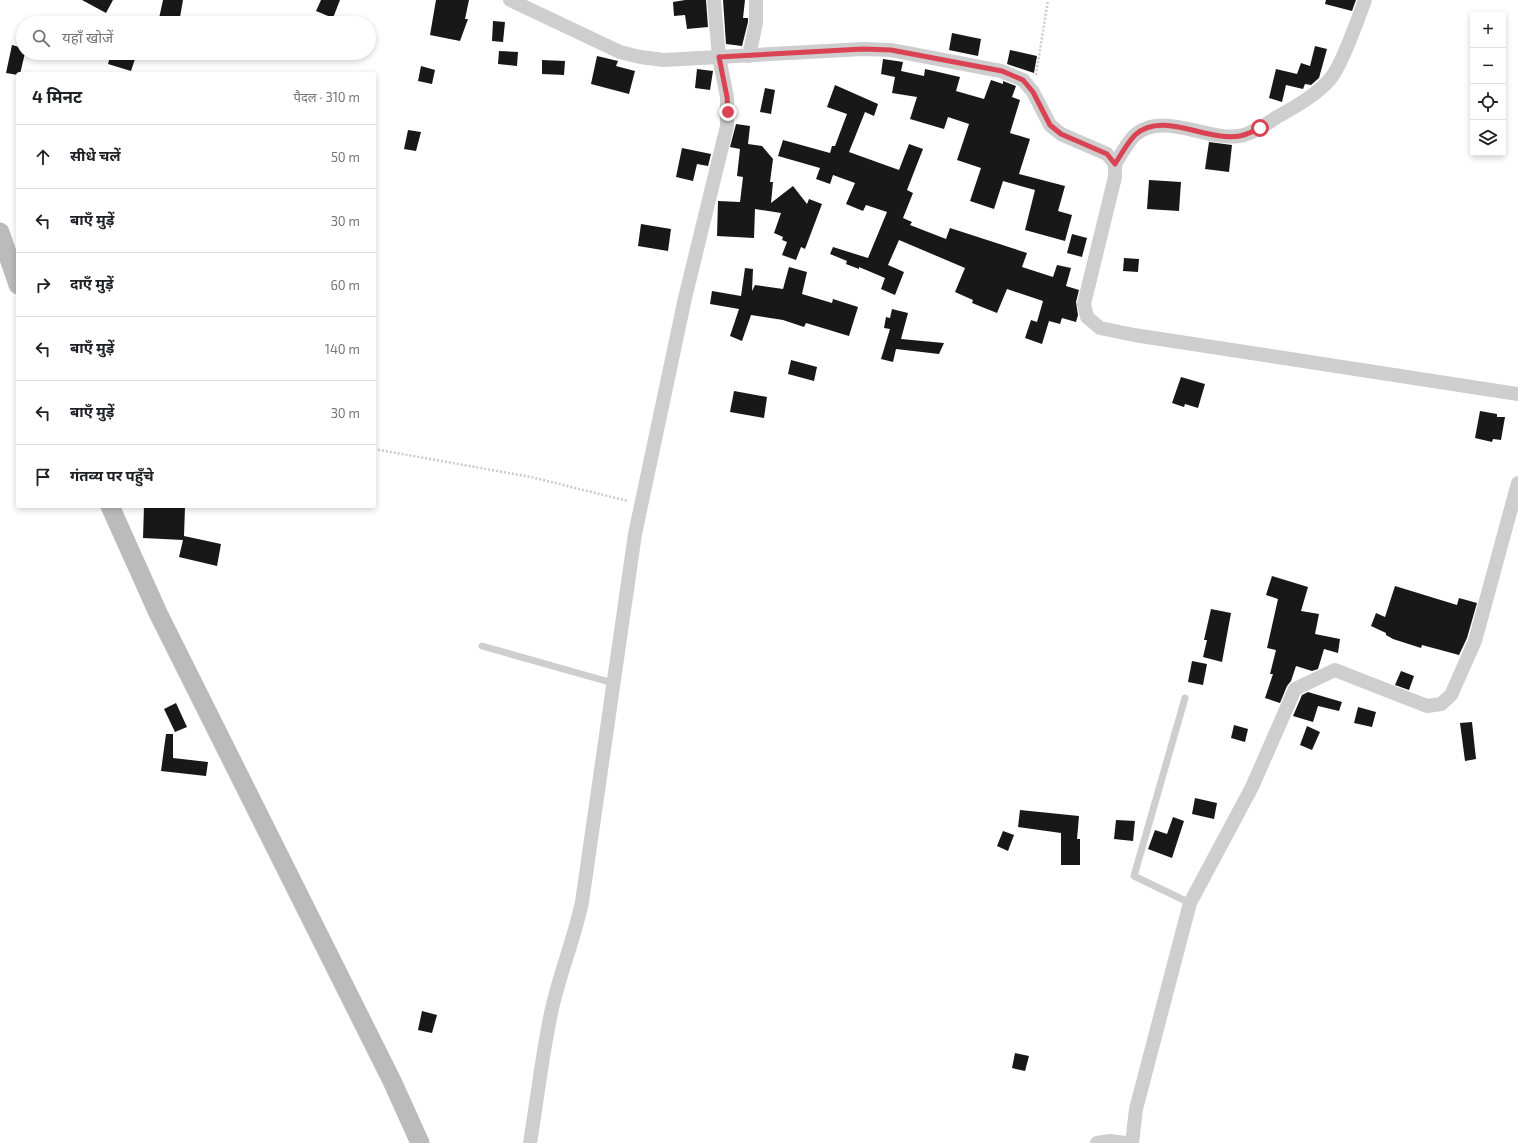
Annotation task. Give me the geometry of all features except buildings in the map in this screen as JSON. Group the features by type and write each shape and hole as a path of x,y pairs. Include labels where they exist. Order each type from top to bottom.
{"main road":[{"path":"0,232 16,278"},
{"path":"111,508 158,613 392,1081 420,1143"}],"street":[{"path":"510,0 620,52 640,57 664,60 863,49 891,50 1002,71 1023,80 1033,92 1050,125 1061,134 1107,154 1115,164"},
{"path":"530,1143 551,1014 563,966 578,921 582,902 635,534 685,298 727,126 727,97 719,57 714,0"},
{"path":"749,56 756,23 756,0"},
{"path":"1365,0 1332,77 1322,88 1280,116 1249,133 1238,136 1216,135 1154,125 1134,136 1115,164 1115,176 1084,304 1087,318 1100,328 1150,337 1518,394"},
{"path":"1132,1143 1136,1109 1190,903 1252,787 1295,689 1335,670 1427,706 1441,704 1451,695 1477,634 1518,483"},
{"path":"1097,1143 1110,1141 1125,1143"}],"lane":[{"path":"482,646 613,683"},
{"path":"1185,698 1134,876 1190,903"}],"path":[{"path":"1033,92 1048,0"},
{"path":"376,449 530,477 642,504"}],"route":[{"path":"728,112 727,97 719,57 821,53 863,49 891,50 1002,71 1023,80 1033,92 1050,125 1061,134 1107,154 1115,164 1134,136 1154,125 1166,125 1216,135 1238,136 1260,128"}]}
